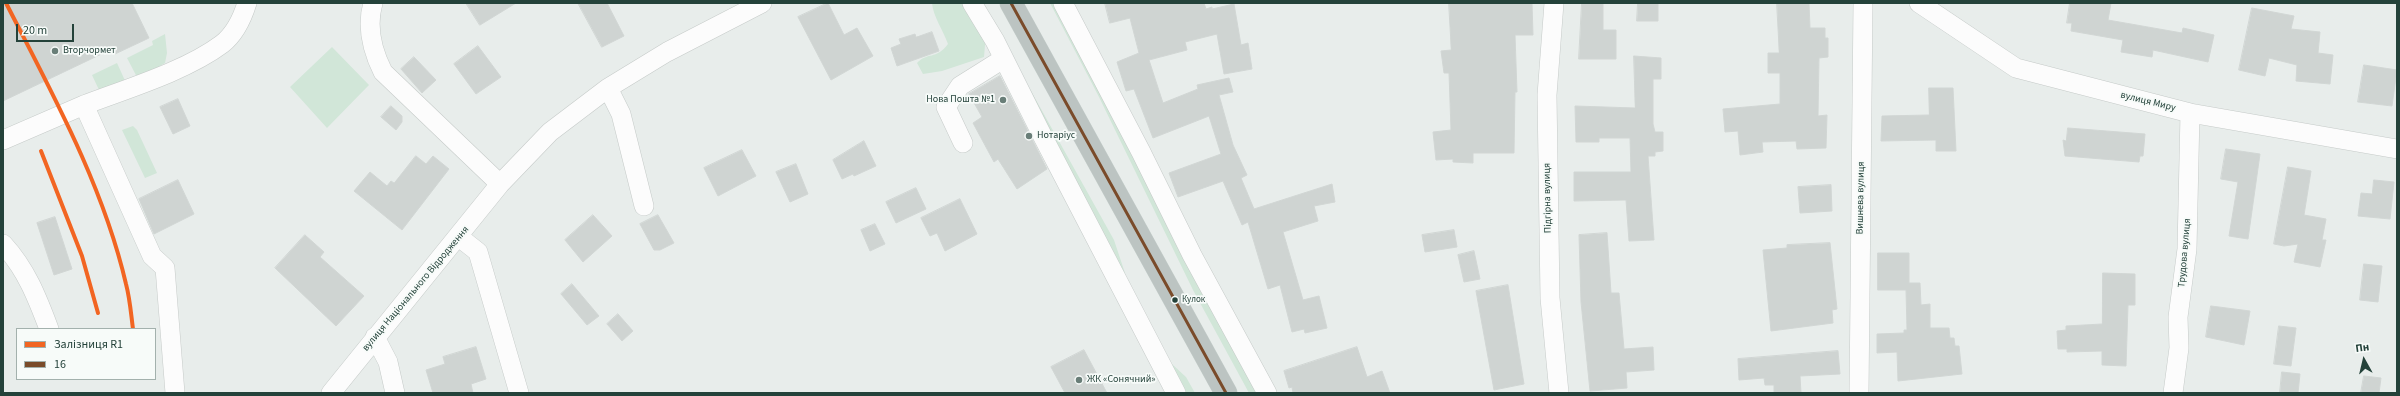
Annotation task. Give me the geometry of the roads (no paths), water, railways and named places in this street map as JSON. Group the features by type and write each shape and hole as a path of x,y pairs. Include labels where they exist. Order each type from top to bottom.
{"highway":[{"path":"1011,3 1226,393"}],"street":[{"path":"3,140 84,105 176,69 222,44 240,25 247,3"},
{"path":"373,3 370,32 375,56 383,72 500,184"},
{"name":"вулиця Національного Відродження","path":"331,393 375,337 459,237 500,184 550,132 608,88 667,52 762,3"},
{"path":"972,3 995,41 1176,393"},
{"path":"1062,3 1141,152 1192,255 1267,393"},
{"name":"Підгірна вулиця","path":"1554,3 1547,95 1550,298 1559,393"},
{"name":"Вишнева вулиця","path":"1859,393 1863,3"},
{"name":"вулиця Миру","path":"1919,3 2016,68 2190,113 2397,149"},
{"path":"963,143 946,107 960,86 1003,59"},
{"path":"608,88 621,114 644,206"},
{"path":"84,105 152,256 165,268 175,393"},
{"name":"Трудова вулиця","path":"2173,393 2179,348 2178,317 2187,249 2190,113"},
{"path":"459,237 478,252 519,393"},
{"path":"3,244 16,258 33,285 49,328"},
{"path":"375,337 388,362 395,393"}],"rail line":[{"name":"R1","path":"6,3 58,105 90,175 116,247 126,284 133,328"},
{"name":"R1","path":"41,151 82,256 98,313"}],"place":[{"name":"Вторчормет","path":"55,51"},
{"name":"Нова Пошта №1","path":"1003,100"},
{"name":"Нотаріус","path":"1029,136"},
{"name":"Кулок","path":"1175,300"},
{"name":"ЖК «Сонячний»","path":"1079,380"}]}
